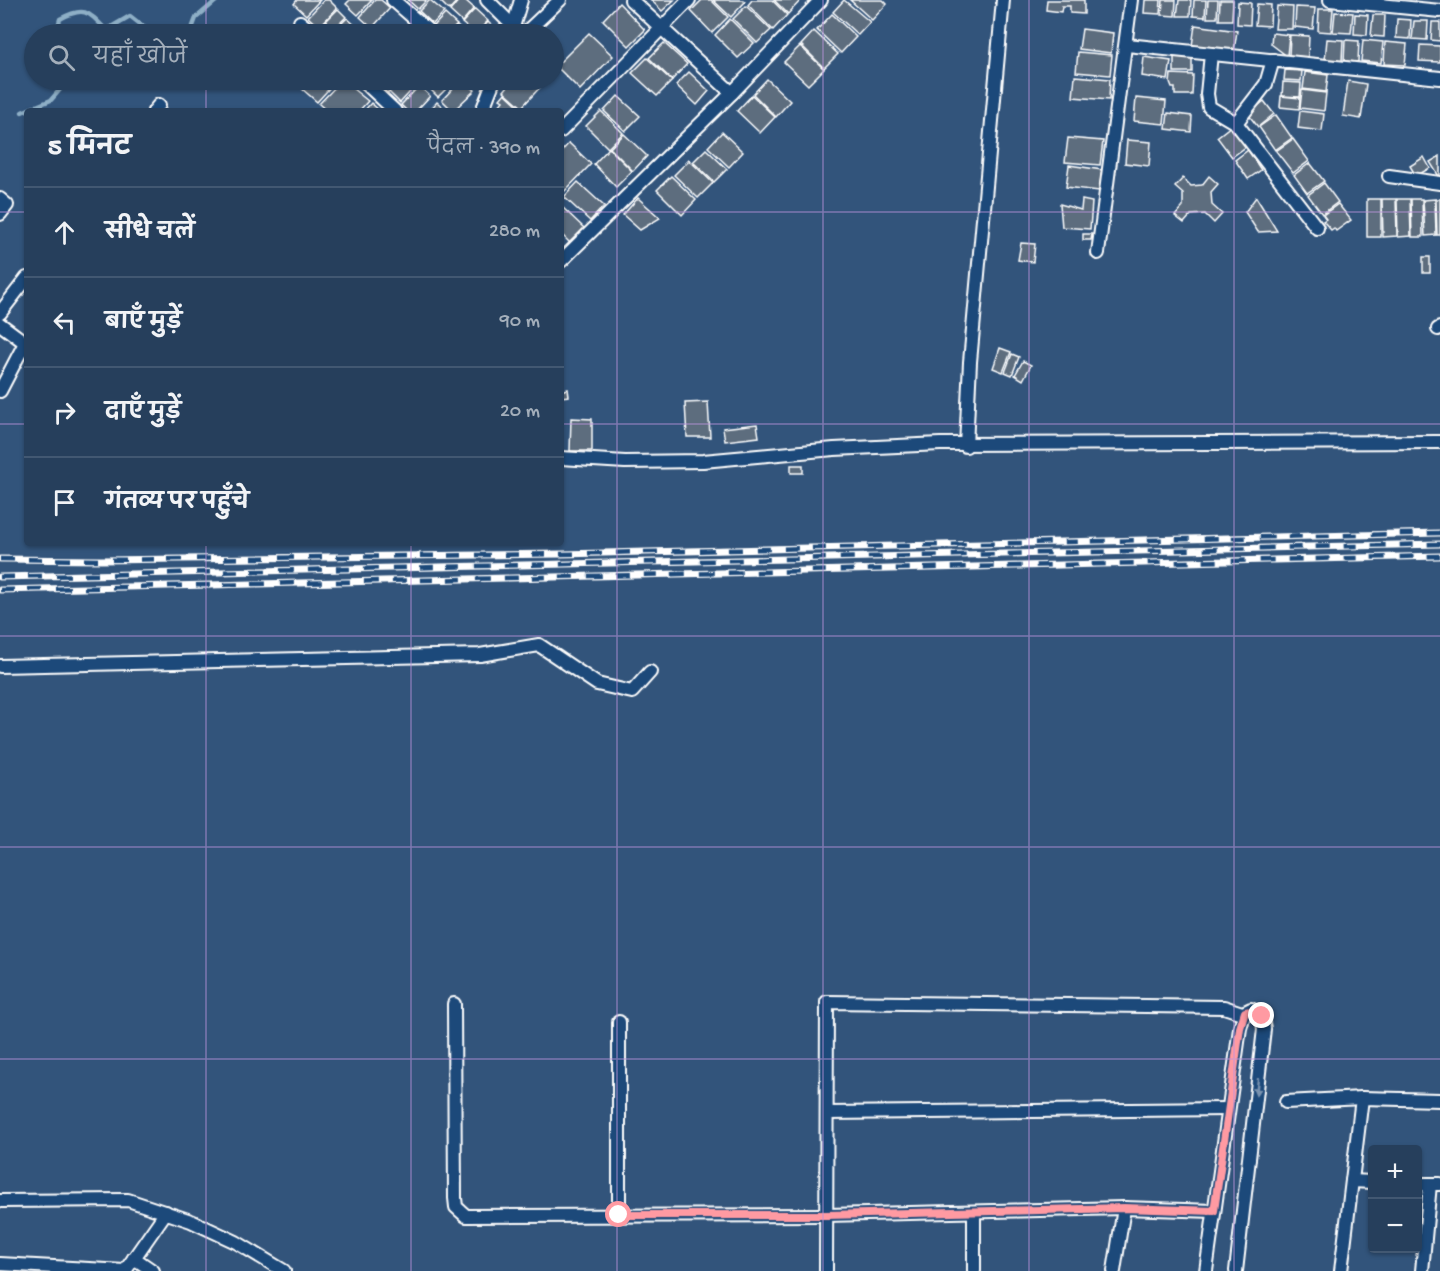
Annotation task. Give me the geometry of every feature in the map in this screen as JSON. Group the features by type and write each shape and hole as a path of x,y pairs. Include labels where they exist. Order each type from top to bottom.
{"street":[{"path":"393,0 421,24"},
{"path":"486,0 507,24"},
{"path":"514,24 521,0"},
{"path":"535,24 560,0"},
{"path":"631,0 732,93"},
{"path":"564,128 689,0"},
{"path":"564,258 732,93 821,0"},
{"path":"966,446 970,362 1003,0"},
{"path":"1098,253 1127,45 1131,0"},
{"path":"1331,0 1440,10"},
{"path":"1127,45 1440,78"},
{"path":"1211,54 1207,94 1209,107 1236,123 1317,228"},
{"path":"1236,123 1266,84 1273,60"},
{"path":"373,90 392,108"},
{"path":"483,108 487,90"},
{"path":"1389,176 1440,183"},
{"path":"0,199 7,205 0,214"},
{"path":"0,313 24,282"},
{"path":"0,324 24,342"},
{"path":"0,391 24,348"},
{"path":"564,458 625,462 703,461 834,449 940,444 966,446 1440,442"},
{"path":"0,666 480,655 539,645 597,684 632,692 650,672"},
{"path":"826,1271 827,1002 1224,1007 1245,1014"},
{"path":"454,1004 455,1198 460,1213 466,1216 826,1215 1124,1208 1214,1211"},
{"path":"1206,1271 1240,1028 1245,1014 1251,1010 1257,1010 1262,1016 1264,1029 1236,1271"},
{"path":"619,1022 619,1215"},
{"path":"1341,1271 1362,1098"},
{"path":"1287,1102 1362,1098 1440,1100"},
{"path":"827,1113 1228,1109"},
{"path":"1352,1181 1368,1182"},
{"path":"1422,1271 1429,1184"},
{"path":"0,1201 128,1200 166,1212 236,1242 283,1270"},
{"path":"1114,1271 1124,1208"},
{"path":"0,1264 28,1268 125,1271 166,1212"},
{"path":"974,1212 974,1271"},
{"path":"134,1258 153,1271"}],"building":[{"path":"297,0 320,0 306,15 294,4"},
{"path":"324,0 329,0 337,8 322,24 316,24 308,17"},
{"path":"350,0 372,0 358,15 346,4"},
{"path":"375,0 381,0 390,8 376,24 368,24 360,17"},
{"path":"408,0 427,0 418,9"},
{"path":"430,0 444,12 433,24 419,11"},
{"path":"439,0 458,0 449,10"},
{"path":"459,0 465,0 474,8 462,22 450,11"},
{"path":"651,0 674,0 662,11"},
{"path":"702,0 711,0 728,17 712,33 691,11"},
{"path":"713,0 743,0 745,2 731,17"},
{"path":"752,0 772,0 787,15 773,30 748,5"},
{"path":"774,0 801,0 788,14"},
{"path":"844,0 870,22 858,35 833,12"},
{"path":"850,0 883,0 887,4 872,20"},
{"path":"1047,0 1084,0 1084,14 1070,13 1070,6 1062,6 1061,12 1046,10"},
{"path":"1145,0 1161,0 1160,14 1144,13"},
{"path":"1163,0 1176,0 1175,16 1162,15"},
{"path":"1179,0 1191,0 1190,16 1177,16"},
{"path":"1194,0 1206,0 1205,17 1193,16"},
{"path":"1208,0 1218,0 1217,18 1207,18"},
{"path":"1220,0 1233,0 1232,20 1219,20"},
{"path":"1238,2 1251,3 1250,25 1237,24"},
{"path":"619,3 645,30 629,46 603,20"},
{"path":"1257,4 1271,5 1270,26 1255,25"},
{"path":"746,6 771,30 757,43 733,19"},
{"path":"1277,6 1293,7 1292,29 1275,29"},
{"path":"1296,7 1315,8 1313,29 1295,27"},
{"path":"338,9 346,17 339,24 323,24"},
{"path":"475,9 488,21 485,24 462,23"},
{"path":"1319,9 1333,9 1331,32 1318,31"},
{"path":"1335,12 1353,13 1351,33 1333,32"},
{"path":"445,14 456,24 436,24"},
{"path":"832,14 856,37 841,53 817,30"},
{"path":"1355,14 1368,15 1367,35 1354,34"},
{"path":"1373,15 1385,15 1384,37 1371,36"},
{"path":"347,18 354,24 341,24"},
{"path":"730,19 754,43 738,58 715,35"},
{"path":"1397,19 1411,20 1410,39 1396,38"},
{"path":"1414,21 1428,21 1427,40 1412,39"},
{"path":"1432,22 1440,22 1440,41 1431,40"},
{"path":"1195,25 1237,31 1234,51 1192,46"},
{"path":"1082,29 1113,33 1111,53 1079,49"},
{"path":"814,31 838,54 824,68 801,45"},
{"path":"589,33 613,56 580,90 564,74 564,58"},
{"path":"1272,33 1289,35 1287,56 1271,44"},
{"path":"1290,35 1309,36 1308,57 1289,56"},
{"path":"1327,39 1343,40 1342,61 1325,60"},
{"path":"1345,40 1359,41 1358,62 1344,61"},
{"path":"1363,40 1383,42 1381,63 1361,61"},
{"path":"1385,42 1407,44 1405,65 1384,64"},
{"path":"664,43 687,64 672,80 649,58"},
{"path":"1420,45 1440,46 1440,62 1419,61"},
{"path":"800,46 824,69 808,85 784,62"},
{"path":"1078,52 1112,55 1110,75 1076,72"},
{"path":"1174,53 1192,53 1192,72 1174,72"},
{"path":"1144,57 1171,61 1168,80 1142,76"},
{"path":"647,58 672,81 657,96 632,73"},
{"path":"1285,70 1302,71 1301,81 1284,80"},
{"path":"689,72 709,91 697,105 676,85"},
{"path":"1305,72 1328,75 1326,92 1303,89"},
{"path":"1171,74 1193,75 1192,95 1175,95 1175,88 1172,88 1170,83"},
{"path":"1075,76 1110,79 1109,100 1073,97"},
{"path":"767,79 790,101 776,117 753,94"},
{"path":"1348,81 1366,84 1361,119 1343,116"},
{"path":"1283,82 1301,83 1300,97 1282,96"},
{"path":"303,90 328,90 317,102"},
{"path":"332,90 354,90 368,101 362,108 324,108 319,104"},
{"path":"391,90 412,90 400,103 389,92"},
{"path":"415,90 423,90 430,96 419,108 404,108 401,105"},
{"path":"431,90 445,90 438,97"},
{"path":"452,90 475,90 456,108 450,108 442,100"},
{"path":"505,90 537,90 522,107"},
{"path":"1302,90 1326,93 1324,111 1300,108"},
{"path":"505,93 521,108 497,108 503,101 500,99"},
{"path":"752,95 775,117 760,133 737,111"},
{"path":"618,96 640,116 625,131 604,111"},
{"path":"1281,96 1300,98 1299,109 1280,107"},
{"path":"1136,98 1166,101 1164,124 1134,121"},
{"path":"1264,101 1274,114 1258,127 1248,114"},
{"path":"437,102 444,108 432,108"},
{"path":"371,103 377,108 367,108"},
{"path":"601,111 623,133 608,148 586,126"},
{"path":"1300,111 1324,114 1322,131 1298,128"},
{"path":"1168,113 1192,116 1191,132 1166,129"},
{"path":"1276,115 1292,138 1275,150 1259,127"},
{"path":"1231,126 1247,146 1232,157 1217,137"},
{"path":"722,132 743,152 729,167 708,147"},
{"path":"624,134 647,156 633,171 610,148"},
{"path":"1068,138 1103,141 1100,165 1065,162"},
{"path":"1293,139 1309,161 1293,173 1276,151"},
{"path":"1127,140 1151,142 1149,166 1125,163"},
{"path":"569,143 591,164 564,192 564,149"},
{"path":"609,148 632,171 616,187 594,164"},
{"path":"706,149 727,169 714,182 693,162"},
{"path":"1248,150 1261,170 1248,179 1235,160"},
{"path":"1440,156 1440,178 1430,162"},
{"path":"1424,157 1430,168 1416,176 1410,166"},
{"path":"689,160 713,183 698,198 674,175"},
{"path":"1310,163 1324,181 1307,193 1294,175"},
{"path":"1069,165 1102,170 1099,191 1066,187"},
{"path":"671,176 696,200 682,215 657,190"},
{"path":"1209,176 1218,184 1211,192 1212,205 1222,214 1214,223 1205,214 1191,215 1184,223 1175,216 1183,207 1183,194 1175,187 1183,178 1191,186 1202,185"},
{"path":"578,182 604,206 590,221 564,197"},
{"path":"1324,183 1338,202 1322,214 1308,195"},
{"path":"1256,197 1277,231 1258,232 1245,212"},
{"path":"638,198 660,218 640,230 623,215"},
{"path":"1367,199 1381,199 1381,237 1367,237"},
{"path":"1382,199 1396,199 1397,236 1383,237"},
{"path":"1397,199 1410,199 1411,236 1398,237"},
{"path":"1411,199 1422,199 1423,237 1412,237"},
{"path":"1435,199 1436,235 1425,236 1423,200"},
{"path":"1436,199 1440,199 1440,235 1437,235"},
{"path":"1082,200 1092,202 1090,229 1062,227 1060,204 1081,210"},
{"path":"1338,204 1351,220 1336,231 1334,228 1331,230 1323,221 1326,219 1323,215"},
{"path":"564,209 584,228 570,243 564,237"},
{"path":"1083,234 1092,234 1091,240 1083,240"},
{"path":"1021,243 1035,244 1033,262 1018,260"},
{"path":"1423,257 1430,257 1430,273 1423,273"},
{"path":"1000,348 1011,352 1003,372 993,368"},
{"path":"1012,354 1019,357 1012,375 1005,372"},
{"path":"1023,361 1031,365 1023,380 1015,375"},
{"path":"568,389 569,396 564,397 564,390"},
{"path":"708,402 710,437 687,437 685,403"},
{"path":"571,418 592,419 592,451 570,451"},
{"path":"757,424 759,437 725,441 723,428"},
{"path":"791,465 803,465 803,473 791,473"}],"waterway":[{"path":"194,24 196,18 217,0"},
{"path":"59,24 60,19 80,12 85,12 100,24"},
{"path":"116,24 130,16 140,24"},
{"path":"32,108 51,100 60,90"}],"railway":[{"path":"0,559 101,560 561,554 1440,533"},
{"path":"0,577 1440,544"},
{"path":"0,590 1440,556"}],"route":[{"path":"619,1215 826,1215 1124,1208 1214,1211 1240,1028 1245,1012 1257,1010 1262,1016"}]}
